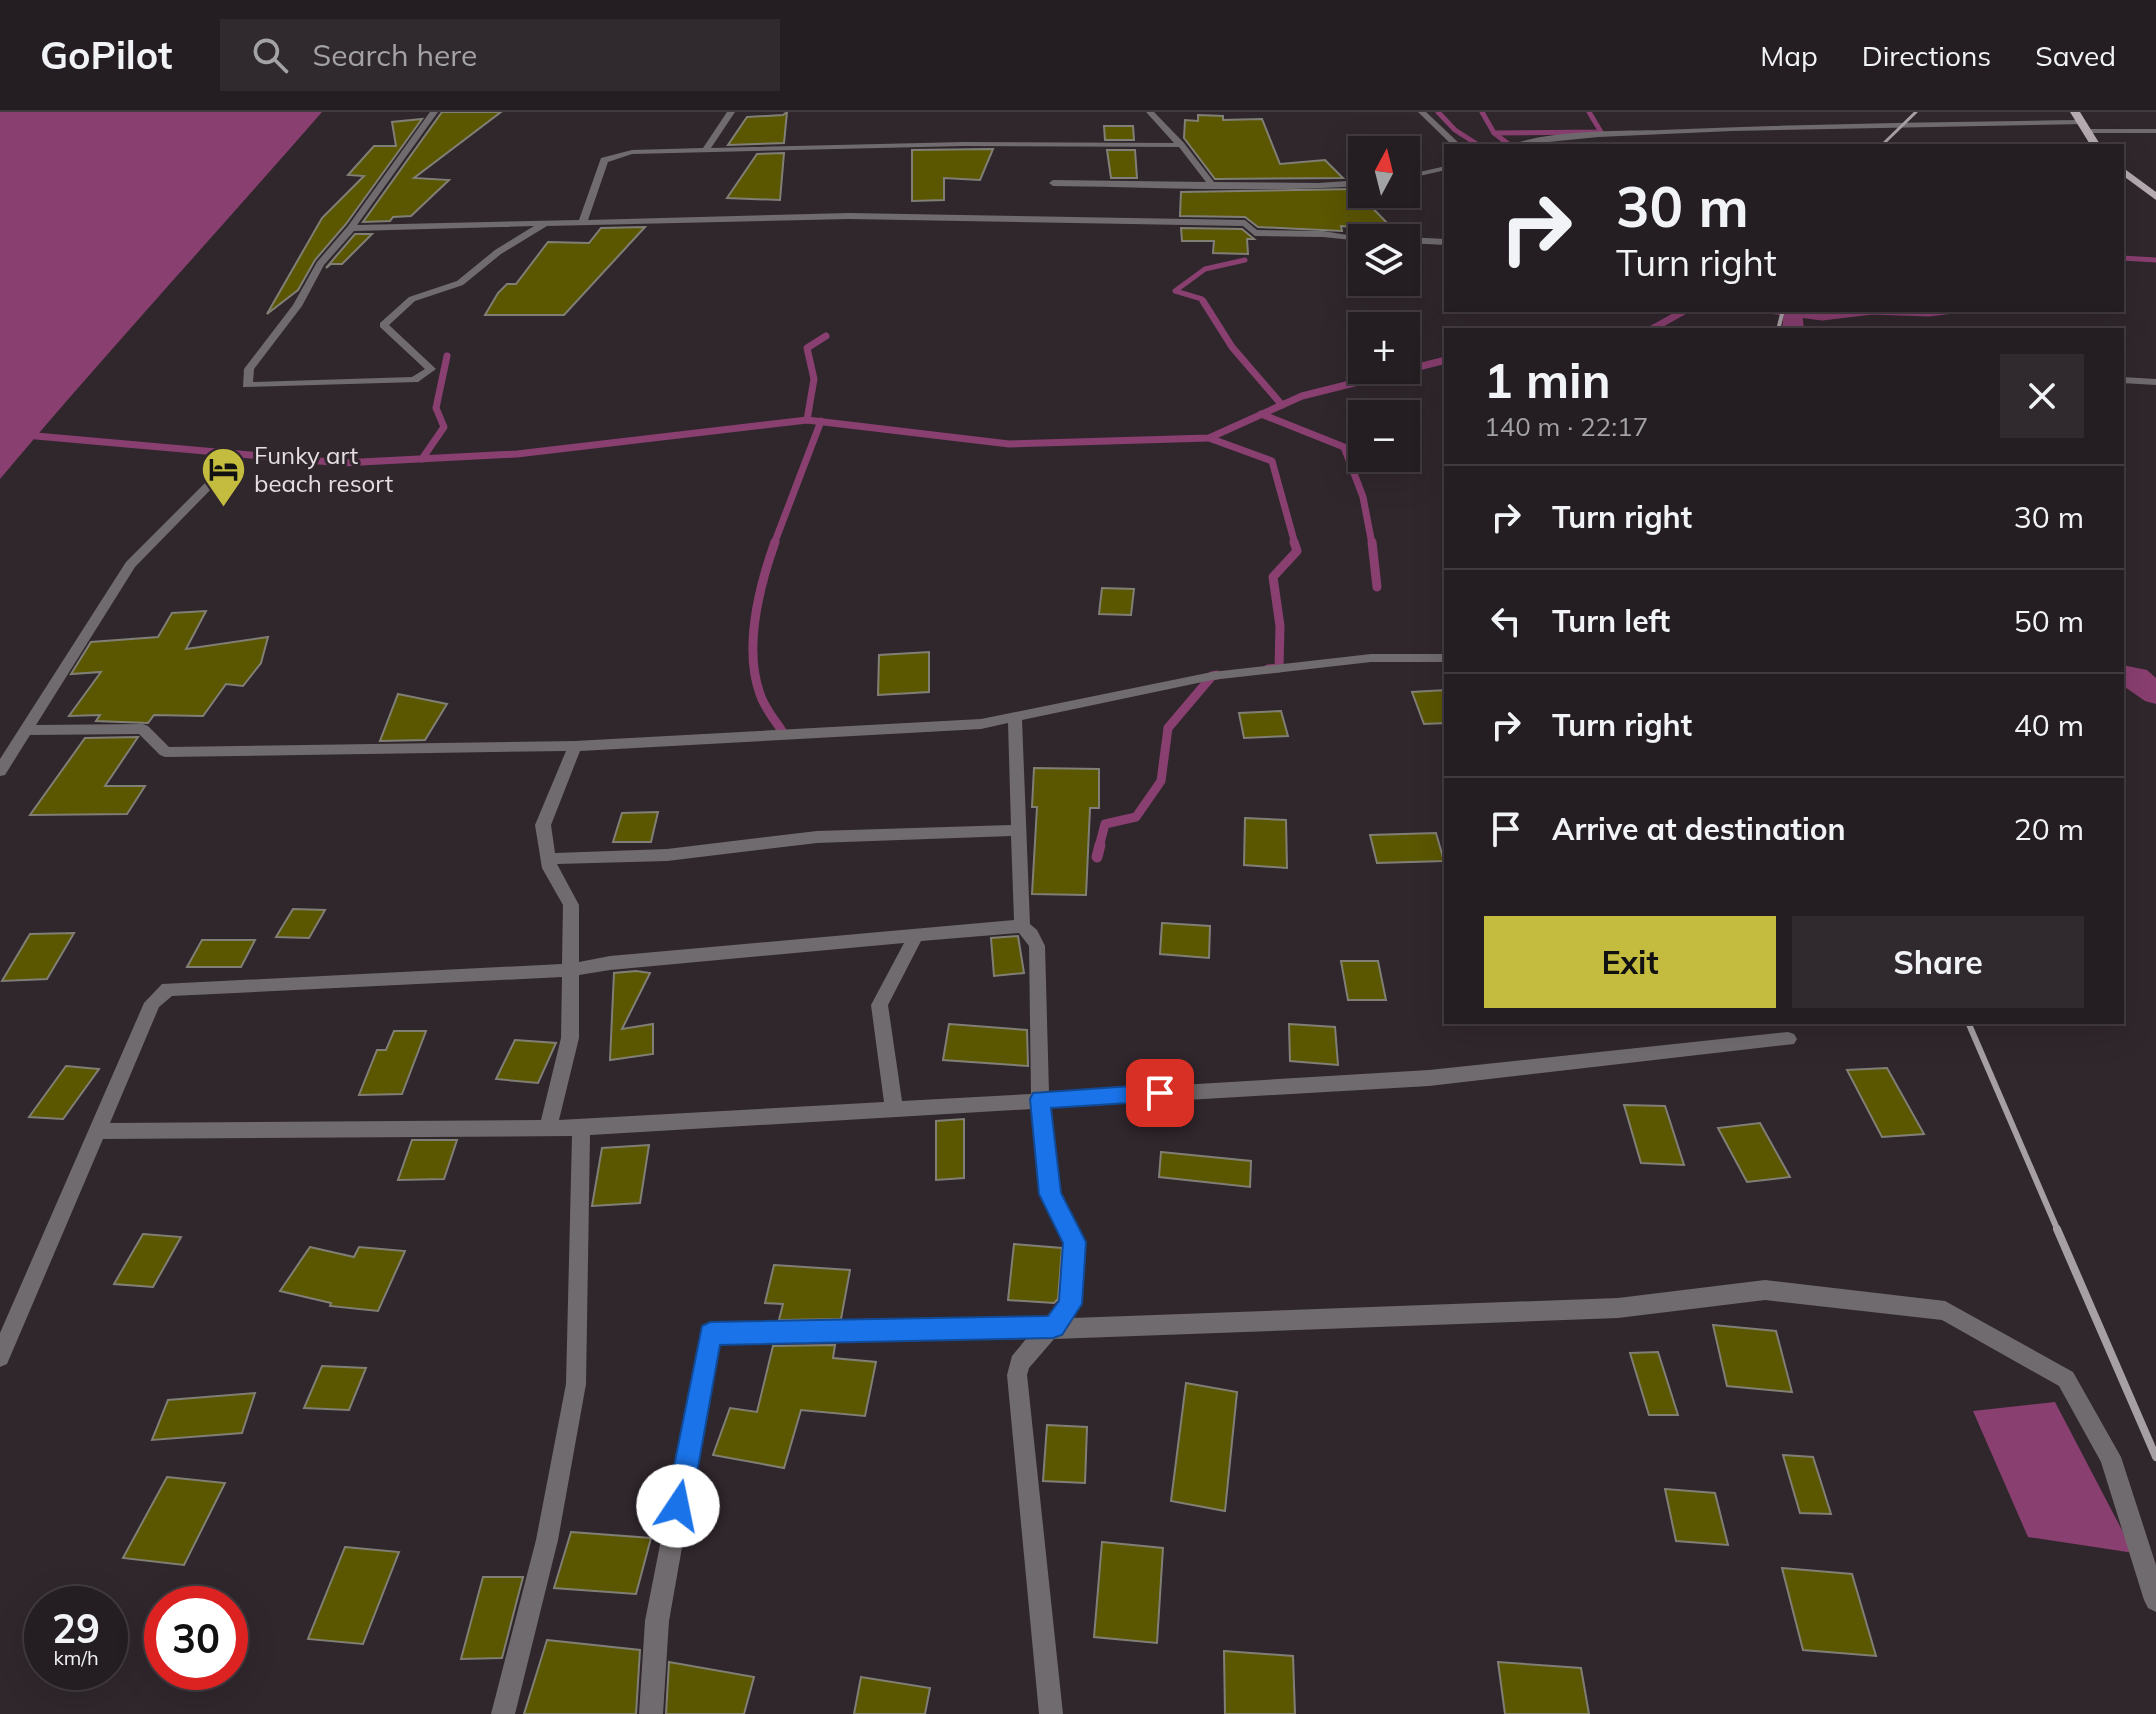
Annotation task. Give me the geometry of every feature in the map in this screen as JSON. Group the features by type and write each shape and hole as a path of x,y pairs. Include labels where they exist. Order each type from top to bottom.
{"main road":[{"path":"2075,112 2095,144"},
{"path":"2124,172 2156,197"}],"street":[{"path":"434,112 351,228 320,264 297,306 249,369 247,385 414,380 431,369 383,325 412,299 460,283 498,252 546,223"},
{"path":"705,151 731,112"},
{"path":"1150,112 1213,186"},
{"path":"1422,112 1456,144"},
{"path":"1526,144 1566,137 1798,124 2086,127 2156,131"},
{"path":"583,222 604,160 632,152 964,144 1181,145"},
{"path":"1420,174 1444,168"},
{"path":"1053,183 1213,186 1348,183"},
{"path":"351,228 849,216 1245,223 1255,233 1348,237"},
{"path":"1420,241 1444,242"},
{"path":"2124,380 2156,382"},
{"path":"0,771 130,565 214,480"},
{"path":"26,730 143,729 165,752 575,746 966,725 1015,719 1212,676 1371,658 1444,658"},
{"path":"1015,719 1022,926 1037,946 1040,1099 1050,1194 1075,1242 1071,1304 1019,1363 1017,1375 1051,1714"},
{"path":"548,1129 570,1038 571,905 548,859 543,825 575,746"},
{"path":"548,859 667,855 817,837 1018,830"},
{"path":"0,1357 152,1003 168,989 201,985 570,970 610,963 1022,926"},
{"path":"894,1108 879,1005 916,936"},
{"path":"98,1131 581,1128 1429,1078 1788,1039"},
{"path":"503,1714 547,1540 576,1384 581,1128"},
{"path":"651,1714 657,1621 710,1334 1050,1329 1618,1308 1765,1290 1945,1311 2066,1379 2110,1457 2156,1600"}],"shaded area":[{"path":"0,112 322,112 0,479"},
{"path":"2055,1402 2134,1553 2028,1537 1973,1411"}],"building":[{"path":"442,112 501,112 414,178 449,180 411,216 363,222"},
{"path":"787,112 784,143 728,145 747,117 783,115"},
{"path":"1198,115 1223,116 1223,120 1262,119 1280,164 1325,160 1343,178 1215,179 1184,138 1185,120 1198,121"},
{"path":"422,119 346,224 315,260 298,290 267,314 322,218 364,176 348,175 374,146 396,146 392,122"},
{"path":"1104,126 1133,126 1134,140 1105,140"},
{"path":"993,149 980,180 944,178 944,200 912,201 912,150"},
{"path":"1107,150 1135,150 1137,178 1111,178"},
{"path":"784,153 780,200 727,198 757,154"},
{"path":"1348,189 1348,208 1373,208 1388,224 1348,224 1348,227 1341,226 1342,231 1258,227 1245,217 1180,216 1181,192"},
{"path":"645,227 564,315 485,315 498,293 507,284 516,284 548,242 589,243 601,228"},
{"path":"1181,228 1242,229 1254,239 1247,239 1248,254 1213,253 1214,241 1182,241"},
{"path":"355,234 372,234 342,264 331,264 326,268"},
{"path":"1102,588 1134,589 1131,615 1099,614"},
{"path":"206,611 186,649 268,637 261,663 243,686 226,684 203,716 154,715 148,723 96,721 100,715 69,716 101,672 71,674 91,642 158,637 172,613"},
{"path":"929,652 929,692 878,695 879,655"},
{"path":"1444,690 1444,723 1424,724 1412,692"},
{"path":"398,694 447,704 425,740 380,741"},
{"path":"1281,711 1288,736 1244,738 1239,713"},
{"path":"138,737 105,786 145,786 127,814 30,815 85,738"},
{"path":"1034,768 1099,769 1099,808 1090,808 1086,895 1032,894 1037,807 1032,807"},
{"path":"658,812 651,842 613,842 622,813"},
{"path":"1245,818 1286,820 1287,868 1244,865"},
{"path":"1436,833 1444,861 1377,863 1370,835"},
{"path":"293,909 325,910 309,938 276,937"},
{"path":"1162,923 1210,926 1209,958 1160,954"},
{"path":"74,933 47,979 2,981 30,934"},
{"path":"1018,936 1024,973 994,976 991,938"},
{"path":"202,940 255,940 241,967 187,967"},
{"path":"1341,961 1378,961 1386,1000 1348,1000"},
{"path":"614,973 650,973 622,1029 653,1024 653,1054 610,1060"},
{"path":"949,1024 1027,1030 1028,1066 943,1060"},
{"path":"1289,1024 1335,1027 1338,1065 1290,1061"},
{"path":"394,1031 426,1031 402,1094 359,1095 377,1050 386,1050"},
{"path":"515,1040 556,1043 538,1083 496,1079"},
{"path":"66,1066 99,1069 63,1119 29,1117"},
{"path":"1887,1068 1924,1134 1882,1137 1847,1070"},
{"path":"1624,1105 1665,1106 1684,1165 1641,1163"},
{"path":"964,1119 964,1178 936,1180 936,1121"},
{"path":"1760,1123 1790,1177 1747,1182 1718,1128"},
{"path":"412,1140 457,1140 444,1179 398,1180"},
{"path":"649,1145 640,1203 592,1206 602,1148"},
{"path":"1161,1152 1251,1161 1250,1187 1159,1177"},
{"path":"143,1234 181,1237 153,1287 114,1284"},
{"path":"1014,1244 1062,1248 1058,1299 1054,1303 1008,1300"},
{"path":"310,1247 354,1257 359,1247 405,1251 378,1311 330,1306 331,1303 280,1291"},
{"path":"774,1265 850,1270 841,1319 779,1320 783,1304 765,1303"},
{"path":"1713,1325 1776,1331 1792,1392 1727,1386"},
{"path":"835,1345 833,1358 876,1362 865,1416 801,1410 784,1468 713,1455 730,1408 757,1412 773,1346"},
{"path":"1658,1352 1678,1415 1649,1415 1630,1353"},
{"path":"322,1366 366,1368 349,1410 304,1408"},
{"path":"1186,1383 1237,1392 1225,1511 1171,1501"},
{"path":"255,1393 242,1433 152,1440 168,1400"},
{"path":"1047,1425 1087,1427 1085,1483 1043,1481"},
{"path":"1783,1455 1813,1457 1831,1514 1800,1513"},
{"path":"167,1477 225,1483 184,1565 123,1558"},
{"path":"1665,1489 1715,1493 1728,1545 1676,1541"},
{"path":"571,1532 651,1538 636,1594 554,1588"},
{"path":"1102,1542 1163,1548 1157,1643 1094,1637"},
{"path":"345,1547 399,1552 363,1644 308,1639"},
{"path":"1782,1568 1852,1574 1876,1656 1803,1650"},
{"path":"483,1577 523,1577 502,1658 461,1659"},
{"path":"547,1640 640,1650 636,1714 524,1714"},
{"path":"1224,1651 1293,1656 1295,1714 1225,1714"},
{"path":"669,1662 754,1677 744,1714 666,1714"},
{"path":"1498,1662 1581,1668 1589,1714 1505,1714"},
{"path":"861,1677 930,1688 925,1714 854,1714"}],"waterway":[{"path":"1438,112 1455,130 1477,144"},
{"path":"1482,112 1494,133"},
{"path":"1494,133 1601,132 1589,112"},
{"path":"1494,133 1508,144"},
{"path":"2124,258 2156,260"},
{"path":"1203,301 1175,291 1205,269 1245,260"},
{"path":"1203,301 1232,347 1282,405"},
{"path":"1654,328 1682,312"},
{"path":"1784,312 1822,317 1864,312"},
{"path":"1900,312 1937,312"},
{"path":"1793,313 1793,328"},
{"path":"807,420 814,379 807,348 826,336"},
{"path":"422,459 444,427 436,408 447,356"},
{"path":"1262,414 1302,396 1444,360"},
{"path":"1209,438 1262,414"},
{"path":"1262,414 1344,447 1363,497 1372,544"},
{"path":"422,459 517,454 807,420"},
{"path":"807,420 821,422"},
{"path":"774,544 821,422"},
{"path":"821,422 1009,444 1209,438"},
{"path":"36,436 342,463 422,459"},
{"path":"1209,438 1272,461 1295,544"},
{"path":"775,542 755,617 753,657 762,699 782,731"},
{"path":"1268,669 1279,668 1280,626 1273,577 1297,551 1294,542"},
{"path":"1372,542 1377,587"},
{"path":"1099,847 1105,824 1136,817 1161,781 1168,728 1212,676 1217,675"},
{"path":"2124,675 2136,677 2156,694"},
{"path":"1097,857 1100,845"}],"railway":[{"path":"1883,144 1916,112"},
{"path":"1778,328 1782,312"},
{"path":"1969,1024 2058,1231"},
{"path":"2057,1229 2156,1457"}],"place":[{"name":"Funky art beach resort","path":"223,508"}],"route":[{"path":"678,1506 710,1334 1050,1329 1071,1304 1075,1242 1050,1194 1040,1099 1160,1093"}]}
